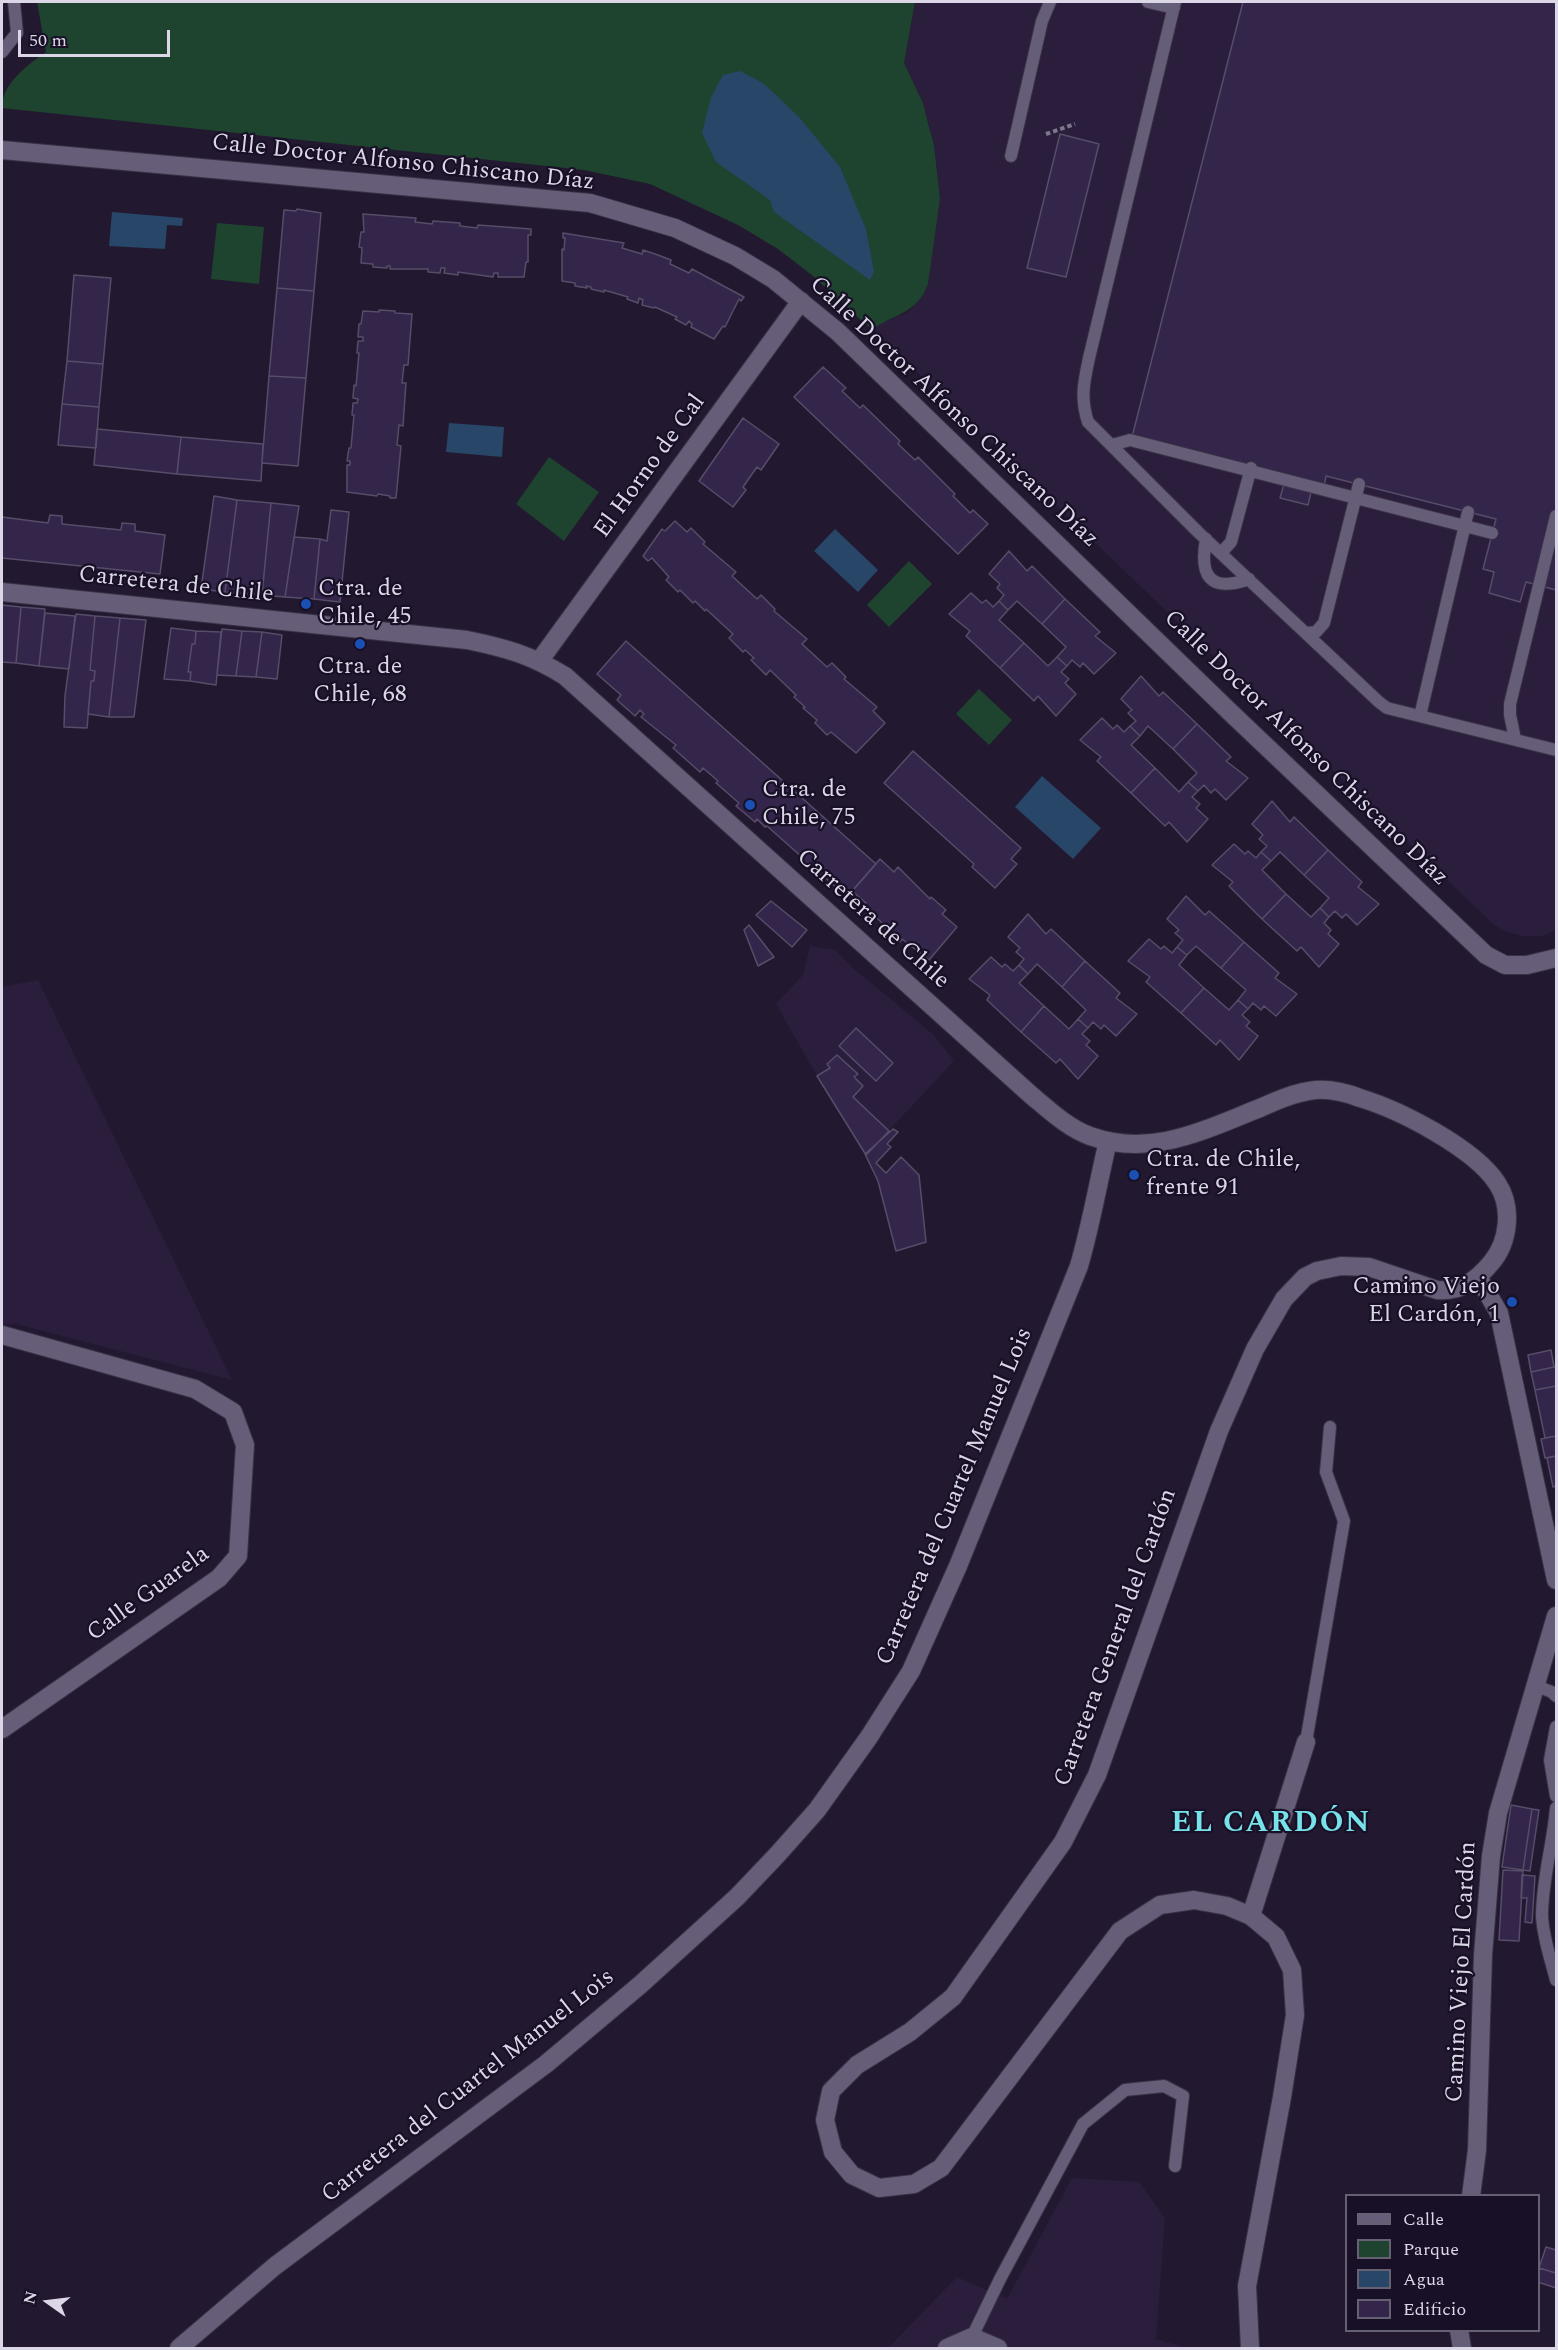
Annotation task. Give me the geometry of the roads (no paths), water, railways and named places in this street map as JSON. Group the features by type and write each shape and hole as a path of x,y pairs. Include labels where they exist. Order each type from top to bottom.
{"street":[{"name":"Calle Doctor Alfonso Chiscano Díaz","path":"2,150 590,203 675,228 735,256 773,279 838,332 1230,712 1486,955 1504,965 1527,965 1557,958"},
{"name":"El Horno de Cal","path":"540,660 801,301"},
{"name":"Carretera de Chile","path":"2,592 467,640 507,649 540,660 565,676 1031,1095 1070,1126 1090,1136 1136,1145 1164,1142 1219,1124 1288,1096 1305,1092 1318,1090 1339,1093 1374,1102 1422,1125 1466,1152 1497,1182 1505,1198 1506,1227 1502,1244 1492,1262 1478,1277"},
{"name":"Carretera del Cuartel Manuel Lois","path":"179,2349 274,2265 546,2064 640,1985 736,1897 816,1810 869,1737 911,1671 958,1566 1079,1266 1089,1235 1096,1191 1108,1141"},
{"name":"Carretera General del Cardón","path":"1250,2349 1247,2286 1295,2015 1292,1970 1276,1937 1251,1916 1227,1906 1194,1900 1160,1905 1120,1931 941,2168 914,2184 879,2188 852,2175 833,2152 825,2120 831,2091 857,2065 909,2032 953,1997 1063,1842 1097,1774 1219,1431 1255,1349 1284,1299 1305,1277 1317,1271 1341,1266 1369,1267 1446,1291 1461,1288 1478,1277"},
{"path":"1478,1277 1499,1313 1557,1580"},
{"name":"Calle Guarela","path":"2,1335 195,1389 233,1412 245,1445 238,1556 219,1578 2,1729"},
{"name":"Camino Viejo El Cardón","path":"1471,2194 1477,2150 1483,1955 1491,1856 1498,1813 1557,1617"},
{"path":"1251,1916 1306,1742"},
{"path":"1459,2332 1461,2349"},
{"path":"947,2349 972,2337 998,2349"}],"lane":[{"path":"2,52 17,33 14,2"},
{"path":"1011,156 1042,21 1050,2"},
{"path":"1148,2 1175,5 1084,386 1083,406 1088,422 1206,539 1379,702 1388,708 1557,750"},
{"path":"1112,446 1130,440 1492,533"},
{"path":"1221,553 1232,542 1251,468"},
{"path":"1306,633 1316,632 1324,622 1359,484"},
{"path":"1420,716 1468,512"},
{"path":"1515,739 1510,704 1557,516"},
{"path":"1206,539 1202,560 1205,573 1209,577 1228,585 1249,579"},
{"path":"1306,1742 1344,1521 1326,1472 1330,1427"},
{"path":"1536,1686 1557,1696"},
{"path":"1557,1727 1550,1760 1557,1796"},
{"path":"1557,1808 1542,1918 1545,1939 1557,1980"},
{"path":"972,2337 1000,2279 1083,2124 1125,2090 1164,2086 1183,2096 1175,2166"}],"water":[{"path":"740,71 763,83 799,117 840,167 866,229 874,272 870,280 774,212 770,200 716,162 702,133 711,97 723,75"},
{"path":"112,212 183,218 182,226 167,225 165,249 109,246"},
{"path":"449,423 504,427 502,457 446,452"},
{"path":"835,529 878,570 858,592 814,551"},
{"path":"1042,776 1101,828 1073,859 1015,807"}],"place":[{"name":"Ctra. de Chile, 45","path":"306,604"},
{"name":"Ctra. de Chile, 68","path":"360,644"},
{"name":"Ctra. de Chile, 75","path":"750,805"},
{"name":"Ctra. de Chile, frente 91","path":"1134,1175"},
{"name":"Camino Viejo El Cardón, 1","path":"1512,1302"}],"district":[{"name":"EL CARDÓN","path":"1271,1825"}]}
